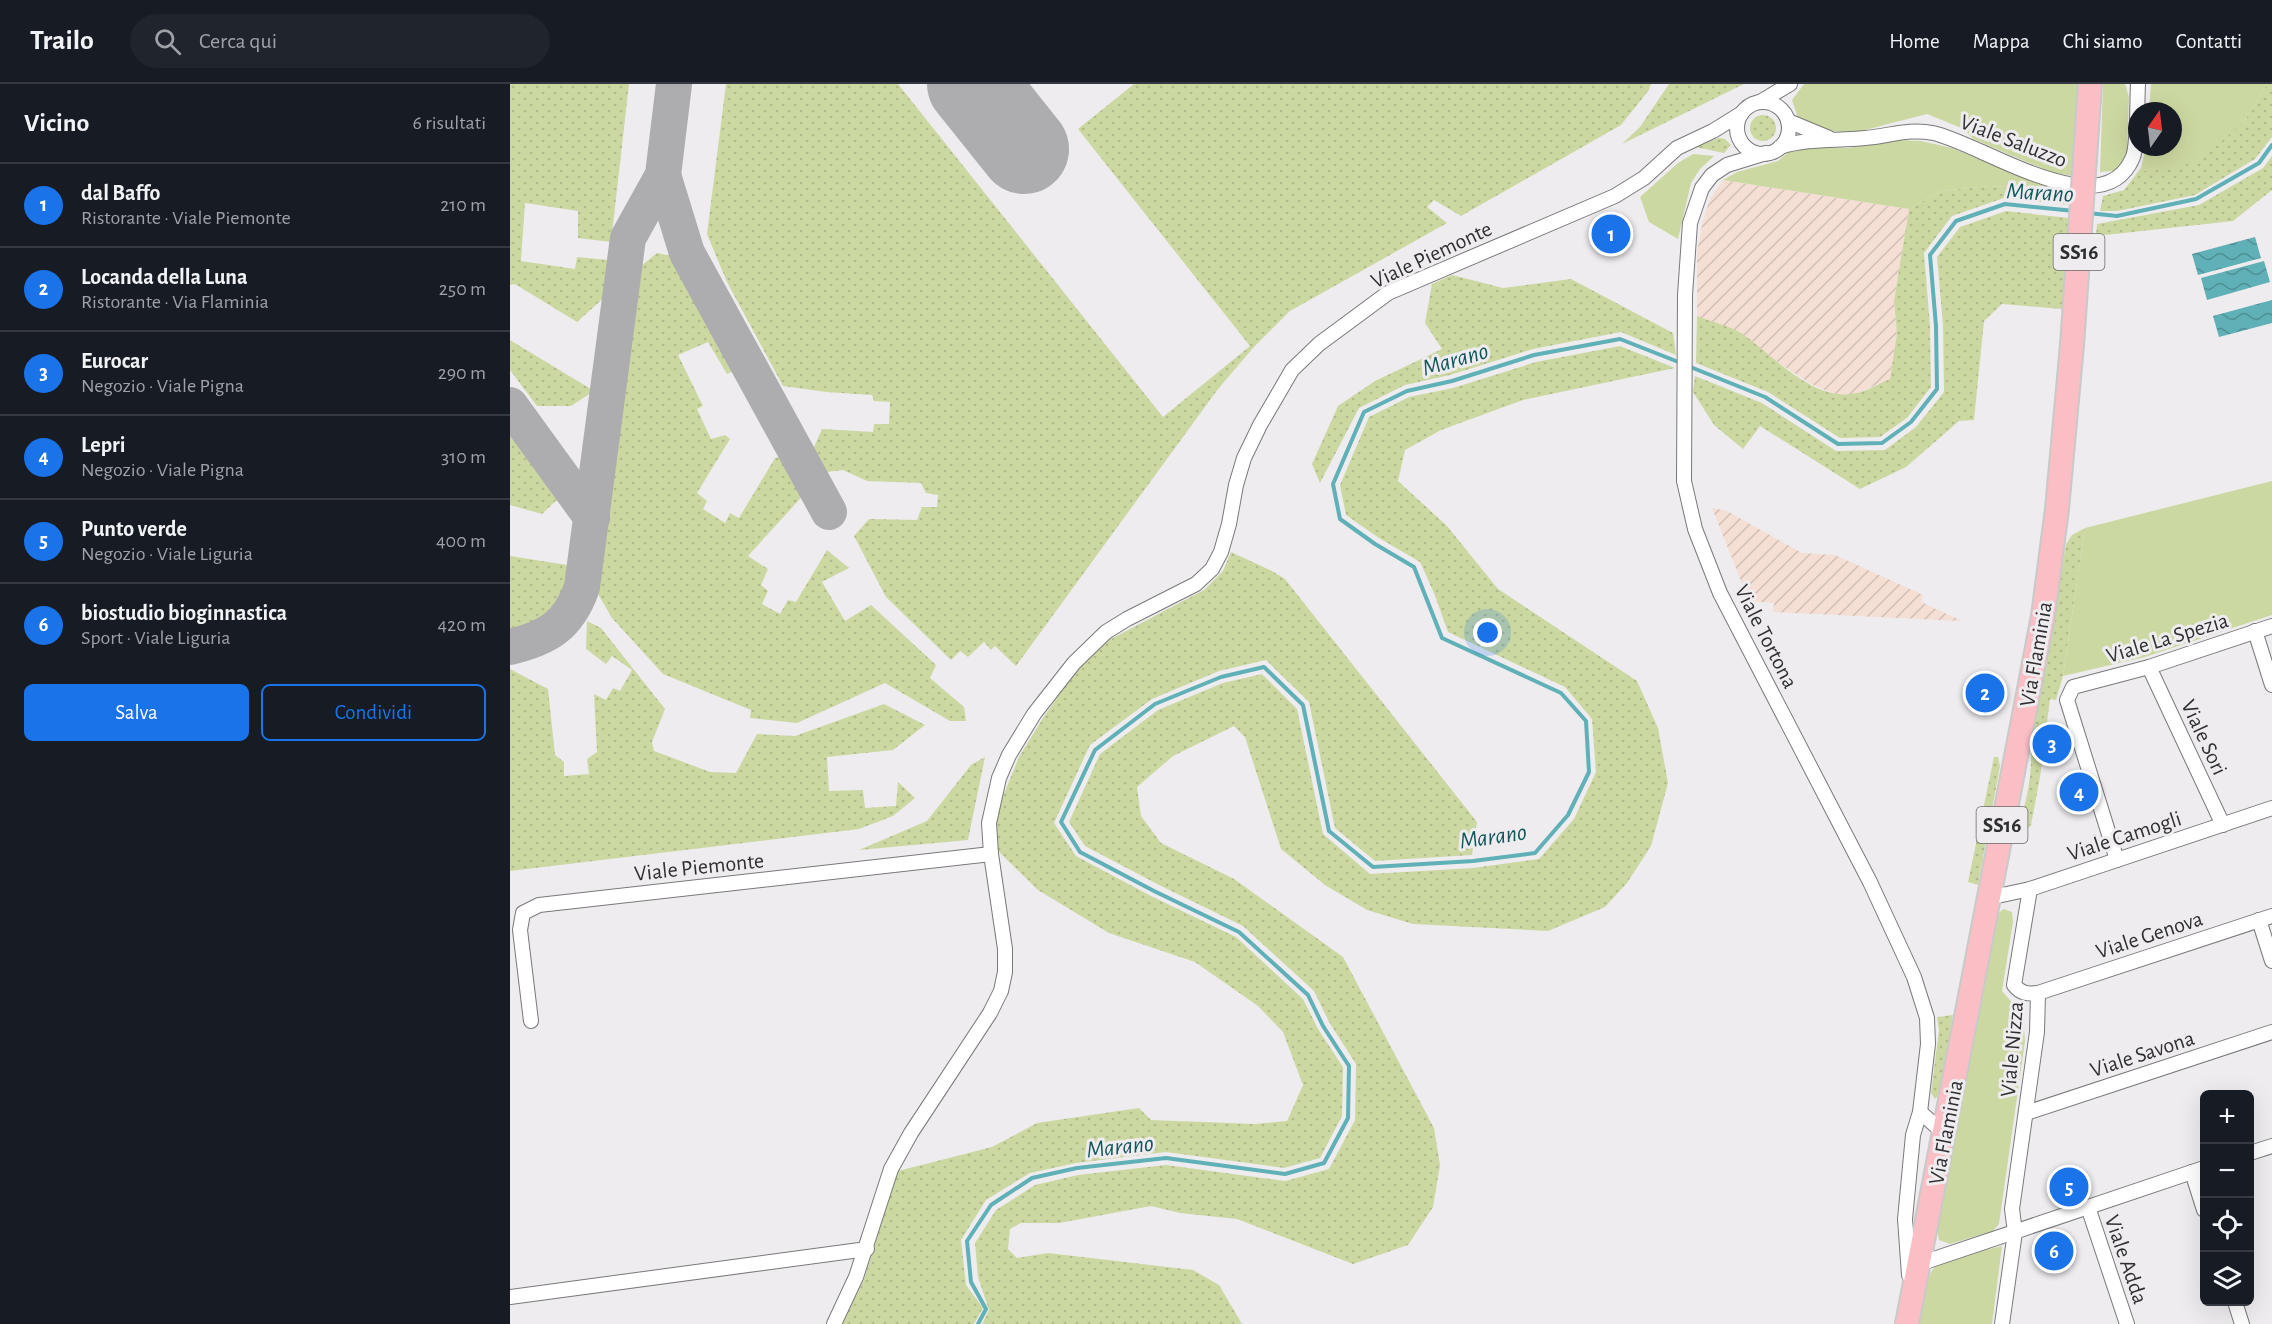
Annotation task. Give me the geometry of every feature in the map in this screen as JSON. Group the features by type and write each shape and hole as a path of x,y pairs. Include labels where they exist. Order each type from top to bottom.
{"main road":[{"name":"Via Flaminia","path":"1907,1324 2043,616 2057,509 2072,345 2090,84"}],"street":[{"path":"1740,138 1738,120 1746,108 1790,84"},
{"path":"1713,131 1740,138 1752,151 1766,153 1780,147 1788,135 1790,84"},
{"name":"Viale Saluzzo","path":"1780,147 1800,141 1866,138 1911,130 1933,133 1954,140 2056,182 2090,186 2109,183 2126,171 2134,154 2138,84"},
{"path":"1760,102 1774,104 1787,117"},
{"name":"Viale Piemonte","path":"834,1324 867,1249 882,1191 891,1169 911,1133 990,1013 1001,992 1005,972 1005,949 991,854 989,823 999,778 1009,755 1034,714 1074,663 1106,632 1196,584 1212,569 1221,552 1244,458 1292,370 1319,344 1388,293 1615,196 1644,178 1677,148 1713,131 1742,113"},
{"name":"Viale Saluzzo","path":"1787,117 1831,139"},
{"name":"Viale Tortona","path":"1727,165 1740,138"},
{"name":"Viale Tortona","path":"1766,153 1727,165 1712,176 1702,188 1690,222 1685,295 1684,481 1695,529 1720,593 1870,882 1917,987 1927,1018 1928,1035 1920,1112 1913,1135 1905,1219 1911,1301"},
{"name":"Viale La Spezia","path":"2116,860 2067,700 2073,687 2150,667 2272,626"},
{"path":"2255,631 2272,685"},
{"name":"Viale Sori","path":"2150,667 2223,825"},
{"name":"Viale Camogli","path":"1988,898 2030,889 2272,808"},
{"name":"Viale Piemonte","path":"531,1021 520,930 523,913 539,905 991,854"},
{"name":"Viale Nizza","path":"2002,1324 2015,1232 2012,1209 2037,1032 2038,993 2019,992 2014,985 2030,889"},
{"path":"2265,918 2272,961"},
{"name":"Viale Genova","path":"2038,993 2265,918"},
{"name":"Viale Savona","path":"2026,1113 2272,1032"},
{"path":"1920,1112 1945,1134"},
{"path":"2254,1152 2272,1146"},
{"path":"1920,1264 2198,1170 2203,1198"},
{"name":"Viale Adda","path":"2088,1207 2127,1324"},
{"path":"510,1297 867,1249"},
{"path":"2236,1306 2242,1324"}],"shaded area":[{"path":"1723,180 1909,209 1894,301 1897,334 1890,379 1853,395 1834,394 1811,384 1773,359 1742,334 1697,316 1697,253 1703,220 1710,199"},
{"path":"1712,508 1727,511 1802,553 1835,555 1923,595 1921,602 1962,621 1773,612 1774,603 1749,601"}],"green space":[{"path":"510,84 629,84 611,242 578,238 578,211 525,203 521,261 575,269 577,257 608,260 607,295 577,322 515,284 510,285"},
{"path":"726,84 898,84 1163,417 1250,346 1078,129 1134,84 1651,84 1649,90 1621,125 1461,216 1434,200 1427,207 1447,223 1290,311 1253,348 1218,389 1016,666 995,646 991,650 984,642 968,657 960,651 951,660 886,597 854,536 869,519 917,520 922,507 937,507 938,495 926,493 921,483 867,481 843,470 827,472 814,447 822,429 873,432 874,424 889,424 890,402 874,401 872,395 783,386 727,282 707,234"},
{"path":"1669,84 1744,84 1622,144 1640,127"},
{"path":"1804,84 2080,84 2074,176 2053,173 1973,139 1964,129 1927,114 1857,132 1827,131 1798,118 1792,100"},
{"path":"2103,84 2125,84 2129,97 2127,153 2122,164 2114,171 2100,172"},
{"path":"2151,84 2267,84 2244,122 2213,149 2179,169 2145,171 2141,168 2144,156 2182,156 2182,102 2150,102"},
{"path":"2267,84 2272,84 2272,137 2255,159 2195,195 2117,211 2100,211 2103,196 2124,190 2141,168 2145,171 2175,156 2182,156 2182,153 2244,122"},
{"path":"1763,115 1772,119 1776,128 1772,137 1763,141 1754,137 1750,128 1754,119"},
{"path":"1719,138 1725,139 1731,145 1724,153 1695,147"},
{"path":"1895,140 1921,141 1952,148 2045,186 2042,189 1989,186 1941,191 1909,209 1723,180 1737,172 1778,161 1793,148 1849,148"},
{"path":"1693,154 1714,156 1700,169 1691,183 1678,239 1649,222 1640,197 1678,163"},
{"path":"2272,156 2272,190 2233,221 2096,236 2097,224 2199,205 2263,168"},
{"path":"1989,186 2041,189 2045,186 2072,192 2070,205 2004,198 1952,216 1924,253 1930,326 1931,387 1907,418 1880,437 1840,438 1768,392 1696,363 1697,316 1739,332 1794,374 1822,390 1836,394 1851,394 1890,379 1897,334 1894,301 1909,209 1941,191"},
{"path":"2006,211 2069,218 2062,309 2002,304 1984,321 1974,420 1959,421 1906,467 1860,489 1760,426 1743,449 1714,425 1693,392 1695,376 1762,403 1836,451 1885,450 1916,427 1944,392 1943,325 1937,257 1960,227"},
{"path":"657,253 677,257 740,368 727,374 708,342 678,355 703,406 697,409 711,439 725,435 730,439 697,493 707,501 703,509 725,523 730,513 739,518 775,458 787,455 808,490 748,556 768,569 761,585 768,591 762,604 780,614 788,600 796,602 827,550 849,568 822,582 845,621 871,605 936,665 930,678 964,707 966,721 950,721 885,683 797,723 750,718 751,710 663,674 612,618 598,594 641,266"},
{"path":"1452,275 1503,288 1571,279 1673,333 1676,355 1621,332 1533,349 1450,375 1405,385 1359,408 1320,483 1312,464 1338,406 1375,381 1442,349 1425,323 1432,284"},
{"path":"510,340 594,391 571,406 537,406 510,370"},
{"path":"1620,346 1675,368 1523,400 1441,430 1405,450 1398,481 1447,526 1498,589 1637,681 1658,728 1668,783 1651,846 1627,883 1605,907 1548,931 1413,924 1367,910 1325,885 1281,849 1245,737 1234,726 1173,756 1137,787 1141,816 1161,843 1234,879 1343,957 1434,1128 1440,1165 1433,1207 1408,1245 1353,1264 1237,1219 1180,1213 1151,1206 1059,1223 1021,1223 1010,1229 1008,1249 1017,1258 1048,1253 1193,1270 1219,1285 1242,1324 982,1324 989,1310 978,1277 975,1243 996,1210 1035,1185 1078,1175 1166,1165 1285,1181 1329,1169 1355,1120 1356,1064 1329,1022 1314,991 1243,926 1085,846 1069,822 1100,754 1158,710 1223,683 1262,674 1297,709 1323,834 1370,874 1473,868 1539,859 1574,819 1596,772 1592,719 1565,687 1448,632 1420,562 1346,515 1340,485 1369,417 1409,397 1453,388 1536,362"},
{"path":"510,429 560,497 542,514 510,505"},
{"path":"2272,481 2272,615 2145,657 2063,676 2085,528"},
{"path":"2085,528 2063,676 2056,700 2050,699 2031,825 2019,839 2013,838 2022,815 2028,787 2031,746 2066,544 2072,535"},
{"path":"1231,552 1285,579 1477,822 1472,855 1375,861 1335,828 1309,702 1266,660 1219,671 1152,699 1090,745 1054,823 1076,856 1151,896 1236,937 1303,999 1318,1029 1343,1067 1342,1116 1320,1158 1284,1168 1166,1152 1076,1163 1030,1173 986,1200 961,1240 966,1285 983,1308 974,1324 841,1324 863,1282 898,1171 992,1147 1037,1123 1139,1108 1151,1120 1255,1124 1287,1121 1303,1085 1283,1032 1258,1006 1195,962 1109,933 1038,890 997,850 997,822 1001,801 1019,757 1079,666 1109,640 1204,590 1223,571"},
{"path":"510,556 574,566 570,595 548,620 510,632"},
{"path":"587,621 601,628 665,709 652,742 654,751 710,772 736,773 757,734 795,736 884,704 925,725 893,750 827,757 829,791 863,790 865,808 896,806 898,782 915,798 893,816 859,829 510,871 510,669 548,689 555,755 564,762 564,776 589,774 587,759 597,752 594,694 606,700 613,688 620,691 632,670 612,656 606,664 586,649"},
{"path":"985,757 968,840 859,850 927,821 971,765"},
{"path":"1994,757 1998,757 2000,766 1978,885 1968,882"},
{"path":"2003,909 2012,912 2013,922 2002,991 2023,1015 2025,1041 1999,1224 1993,1231 1950,1244 1939,1240 1937,1229 1996,916"},
{"path":"1953,1015 1940,1095 1935,1099 1931,1093 1939,1030 1937,1017"},
{"path":"2002,1246 1992,1324 1919,1324 1926,1287 1934,1268 1955,1258"}],"water":[{"path":"2255,237 2261,258 2198,275 2192,254"},
{"path":"2264,261 2270,282 2207,300 2201,278"},
{"path":"2272,300 2272,323 2219,337 2213,316"}],"waterway":[{"name":"Marano","path":"2088,213 2117,216 2196,199 2259,163 2272,145"},
{"name":"Marano","path":"1688,366 1765,397 1838,444 1882,443 1911,422 1937,389 1936,326 1930,255 1956,221 2005,204 2074,211"},
{"name":"Marano","path":"978,1324 986,1309 971,1282 967,1241 991,1205 1032,1178 1077,1168 1166,1158 1285,1174 1324,1163 1348,1118 1349,1066 1323,1026 1308,995 1239,932 1080,852 1061,822 1095,750 1155,704 1221,677 1264,667 1303,705 1329,831 1373,867 1473,861 1535,853 1568,815 1589,772 1586,721 1561,693 1442,638 1414,567 1375,544 1340,519 1333,484 1364,412 1407,391 1452,381 1534,355 1620,339 1681,363"}],"taxiway":[{"path":"510,647 535,639 555,628 571,611 582,587 628,238 663,175 674,84"},
{"path":"663,175 687,253 829,512"},
{"path":"510,405 592,518"}],"runway":[{"path":"972,84 1024,149"}],"place":[{"name":"dal Baffo","path":"1611,234"},
{"name":"Locanda della Luna","path":"1985,693"},
{"name":"Eurocar","path":"2052,744"},
{"name":"Lepri","path":"2079,792"},
{"name":"Punto verde","path":"2069,1187"},
{"name":"biostudio bioginnastica","path":"2054,1251"}]}
